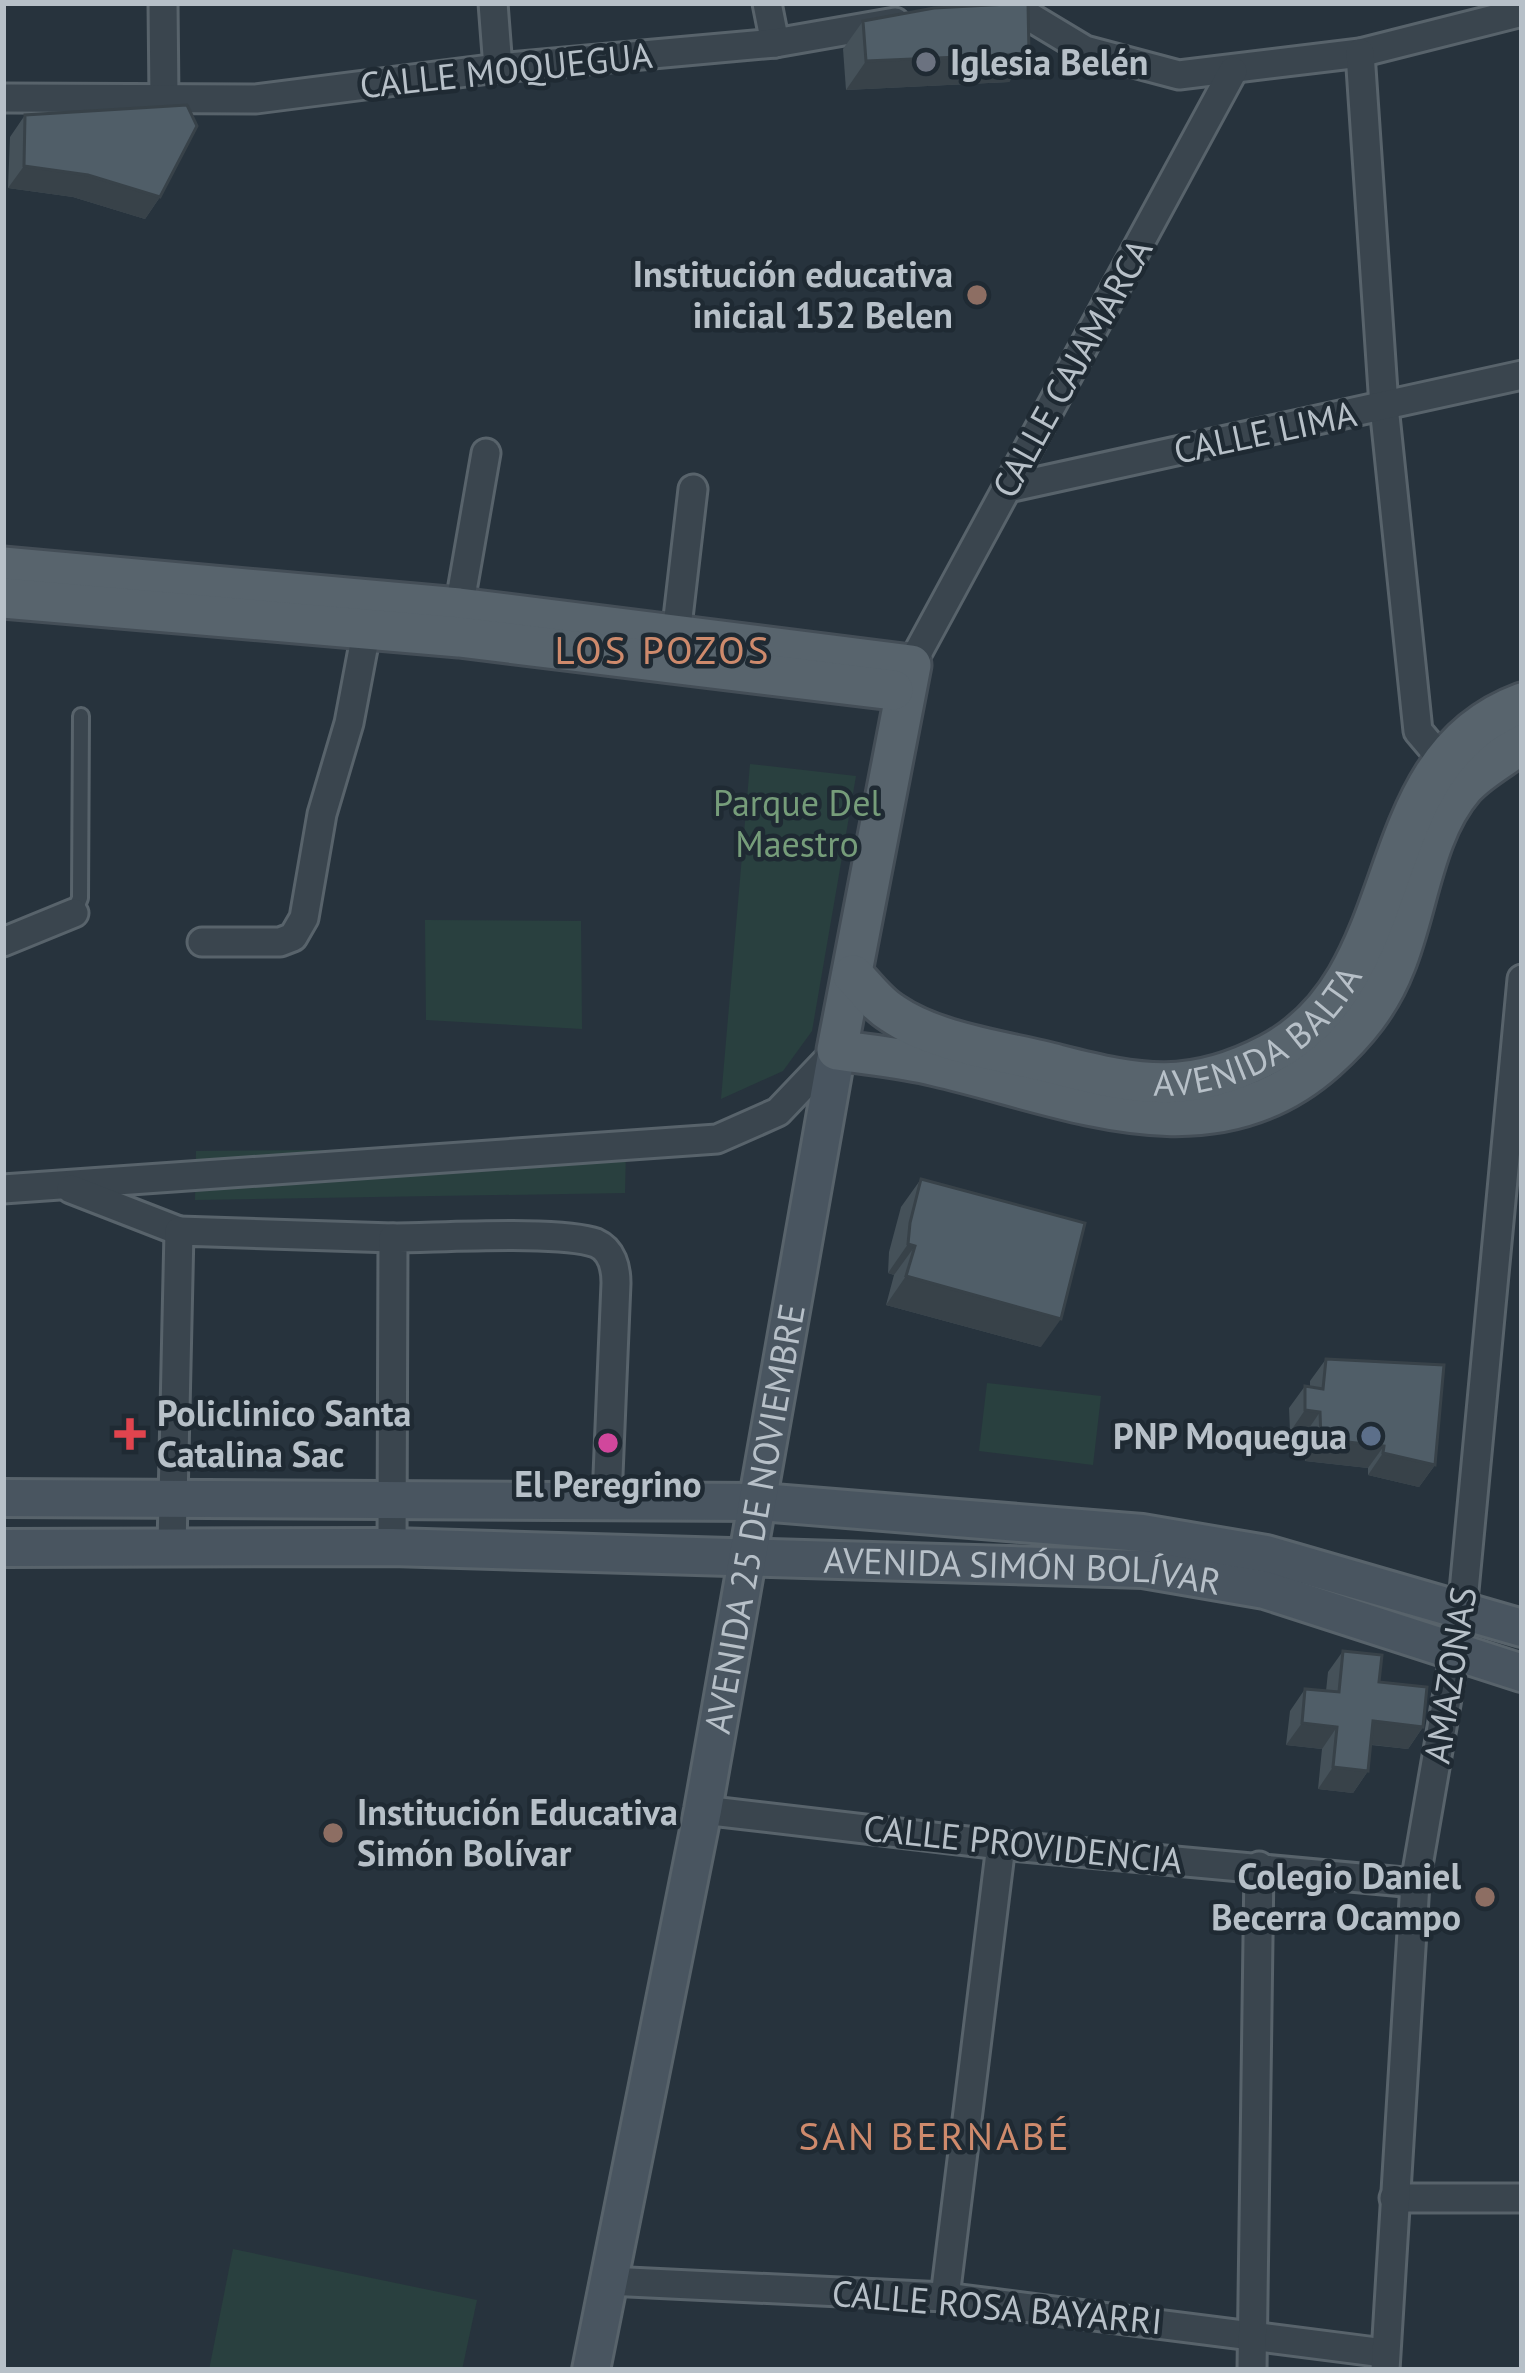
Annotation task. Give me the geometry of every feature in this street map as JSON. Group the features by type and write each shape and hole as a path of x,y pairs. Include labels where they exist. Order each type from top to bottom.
{"main road":[{"path":"3,567 909,678"},
{"path":"3,598 369,615 460,608 676,635 909,678"},
{"name":"AVENIDA 25 DE NOVIEMBRE","path":"591,2370 703,1810 837,1050 909,678"},
{"name":"AVENIDA BALTA","path":"837,1050 933,1065 1122,1114 1198,1119 1253,1105 1306,1078 1360,1029 1394,968 1454,773 1498,712 1522,703"},
{"name":"AVENIDA BALTA","path":"853,975 891,1013 938,1034 1123,1082 1185,1085 1237,1071 1287,1045 1335,1001 1365,951 1418,795 1522,743"},
{"name":"AVENIDA SIMÓN BOLÍVAR","path":"3,1498 760,1502 1142,1533 1266,1554 1522,1628"},
{"name":"AVENIDA SIMÓN BOLÍVAR","path":"3,1548 392,1547 747,1553 1143,1569 1265,1590 1522,1673"}],"street":[{"path":"163,3 164,98"},
{"path":"493,3 498,68"},
{"path":"767,3 775,43"},
{"path":"1008,5 1085,50 1178,75 1360,53 1458,15 1522,12"},
{"name":"CALLE MOQUEGUA","path":"3,98 256,99 498,68 775,43 913,19"},
{"path":"1360,53 1384,406 1418,731 1454,773"},
{"name":"CALLE CAJAMARCA","path":"909,678 1233,70"},
{"name":"CALLE LIMA","path":"1008,488 1522,375"},
{"path":"460,608 486,453"},
{"path":"676,635 693,489"},
{"path":"202,942 280,942 293,937 304,918 322,814 349,723 369,615"},
{"path":"3,942 74,913"},
{"name":"AMAZONAS","path":"1384,2362 1415,1883 1462,1612 1522,980"},
{"path":"3,1189 717,1139 778,1112 837,1050"},
{"path":"59,1185 178,1231 596,1243 616,1267 607,1499"},
{"path":"172,1546 178,1231"},
{"path":"392,1547 393,1238"},
{"name":"CALLE PROVIDENCIA","path":"703,1810 1001,1845 1415,1883"},
{"path":"945,2296 1001,1845"},
{"path":"1252,2370 1259,1866"},
{"path":"1394,2198 1522,2198"},
{"name":"CALLE ROSA BAYARRI","path":"608,2281 945,2296 1250,2332 1384,2362"}],"lane":[{"path":"74,913 80,898 81,716"}],"green space":[{"name":"Parque Del Maestro","path":"750,764 856,776 812,1031 783,1071 721,1099"},
{"path":"425,920 581,921 582,1029 426,1020"},
{"path":"626,1148 625,1193 195,1200 196,1151"},
{"path":"987,1383 1101,1396 1093,1465 979,1451"},
{"path":"233,2249 477,2300 462,2370 209,2370"}],"building":[{"path":"1028,3 1029,54 866,61 863,21 934,8"},
{"path":"187,105 197,126 160,197 88,175 24,166 25,115"},
{"path":"921,1179 1085,1223 1061,1319 906,1276 915,1246 908,1244"},
{"path":"1326,1359 1444,1365 1435,1465 1383,1453 1384,1446 1321,1439 1320,1412 1305,1410 1305,1386 1323,1389"},
{"path":"1343,1651 1382,1655 1379,1682 1427,1687 1423,1727 1373,1721 1368,1771 1333,1767 1337,1727 1302,1723 1305,1689 1339,1692"}],"place":[{"name":"Iglesia Belén","path":"926,62"},
{"name":"Institución educativa inicial 152 Belen","path":"977,295"},
{"name":"Policlinico Santa Catalina Sac","path":"130,1434"},
{"name":"PNP Moquegua","path":"1371,1436"},
{"name":"El Peregrino","path":"608,1443"},
{"name":"Institución Educativa Simón Bolívar","path":"333,1833"},
{"name":"Colegio Daniel Becerra Ocampo","path":"1485,1897"}],"district":[{"name":"LOS POZOS","path":"663,650"},
{"name":"SAN BERNABÉ","path":"935,2136"}]}
